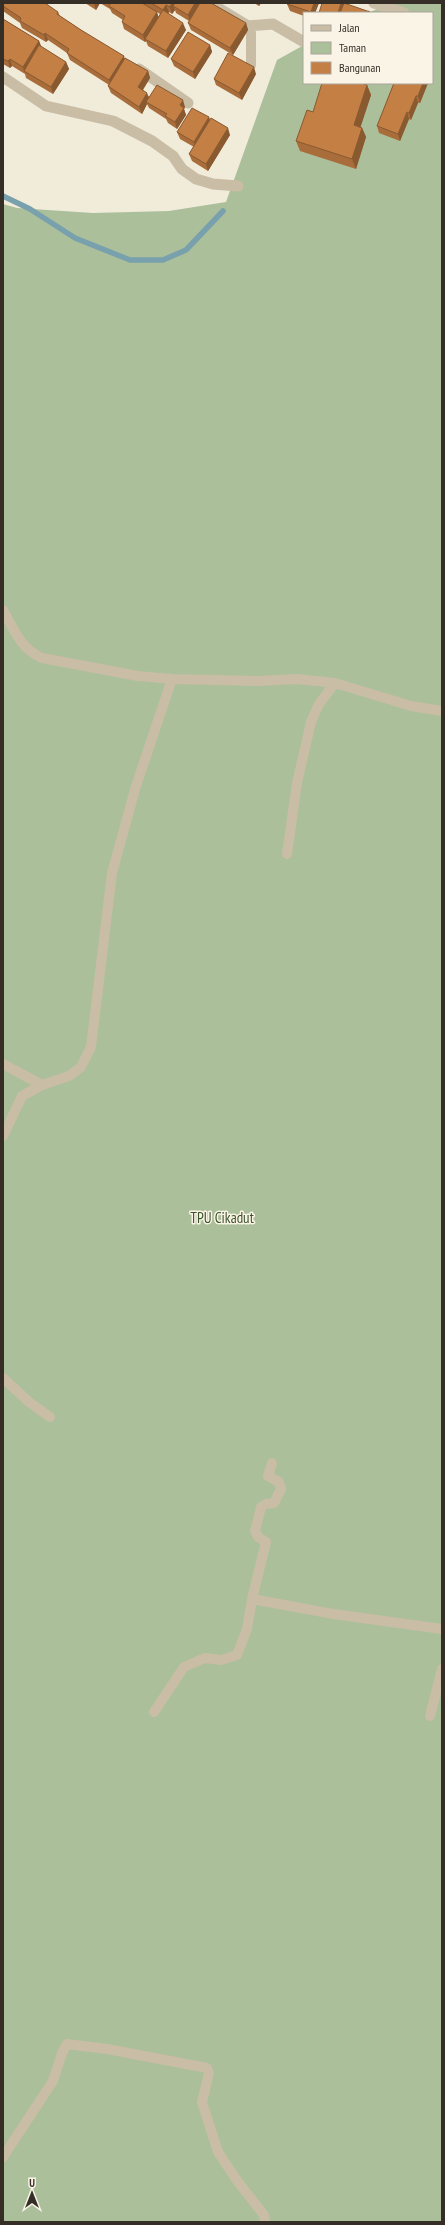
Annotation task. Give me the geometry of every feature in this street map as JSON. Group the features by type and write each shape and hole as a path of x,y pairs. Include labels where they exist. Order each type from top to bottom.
{"street":[{"path":"210,3 248,26 273,24 303,41"},
{"path":"374,3 401,12"},
{"path":"130,64 188,103"},
{"path":"3,77 46,106 113,121 152,141 173,156 182,169 196,179 213,184 238,186"}],"lane":[{"path":"248,26 251,33 251,65"},
{"path":"3,610 22,645 31,653 42,658 138,676 172,679 258,681 297,678 335,683 411,706 442,711"},
{"path":"3,1136 22,1096 42,1085 69,1076 75,1072 81,1067 91,1047 112,873 136,786 172,679"},
{"path":"287,854 297,783 311,722 319,704 335,683"},
{"path":"3,1064 42,1085"},
{"path":"3,1378 28,1402 50,1417"},
{"path":"154,1712 184,1667 205,1658 221,1660 237,1655 247,1628 252,1599 266,1542 258,1537 255,1531 261,1507 266,1504 274,1503 281,1489 279,1482 268,1476 272,1463"},
{"path":"252,1599 333,1614 442,1629"},
{"path":"430,1716 442,1669"},
{"path":"3,2157 53,2080 62,2053 68,2044 107,2049 207,2068 209,2073 202,2102 218,2152 238,2182 264,2215 265,2222"}],"green space":[{"name":"TPU Cikadut","path":"393,3 442,3 442,2222 3,2222 3,204 17,208 93,213 169,211 226,202 277,60 303,46 303,84 433,84 433,12 370,12"}],"building":[{"path":"3,3 45,3 58,12 57,14 124,56 109,80 67,53 69,49 45,33 44,35 20,21 21,18 3,6"},
{"path":"111,3 142,3 157,12 143,35 122,22 125,16 109,6"},
{"path":"151,3 172,3 170,7 166,5 163,10"},
{"path":"175,3 195,3 188,15 173,6"},
{"path":"200,3 211,3 246,23 230,48 188,23"},
{"path":"314,3 311,12 287,4"},
{"path":"322,3 341,3 338,12 319,12"},
{"path":"344,3 368,11 368,12 340,12"},
{"path":"163,10 183,23 166,51 145,39"},
{"path":"3,19 39,41 23,67 10,59 8,61 3,59"},
{"path":"188,32 210,45 193,72 171,59"},
{"path":"39,45 66,62 51,87 24,71"},
{"path":"228,53 254,67 239,93 214,79"},
{"path":"125,58 148,71 138,87 147,93 139,107 108,86"},
{"path":"322,84 367,85 354,125 362,128 352,159 296,141 307,110 313,112"},
{"path":"394,84 423,84 409,113 407,112 398,134 377,126"},
{"path":"157,85 183,100 180,105 184,108 175,122 165,116 167,114 146,102"},
{"path":"192,108 209,117 194,142 177,132"},
{"path":"211,118 228,128 206,164 189,154"}],"waterway":[{"path":"3,196 30,209 75,238 130,260 163,260 186,250 223,211"}]}
